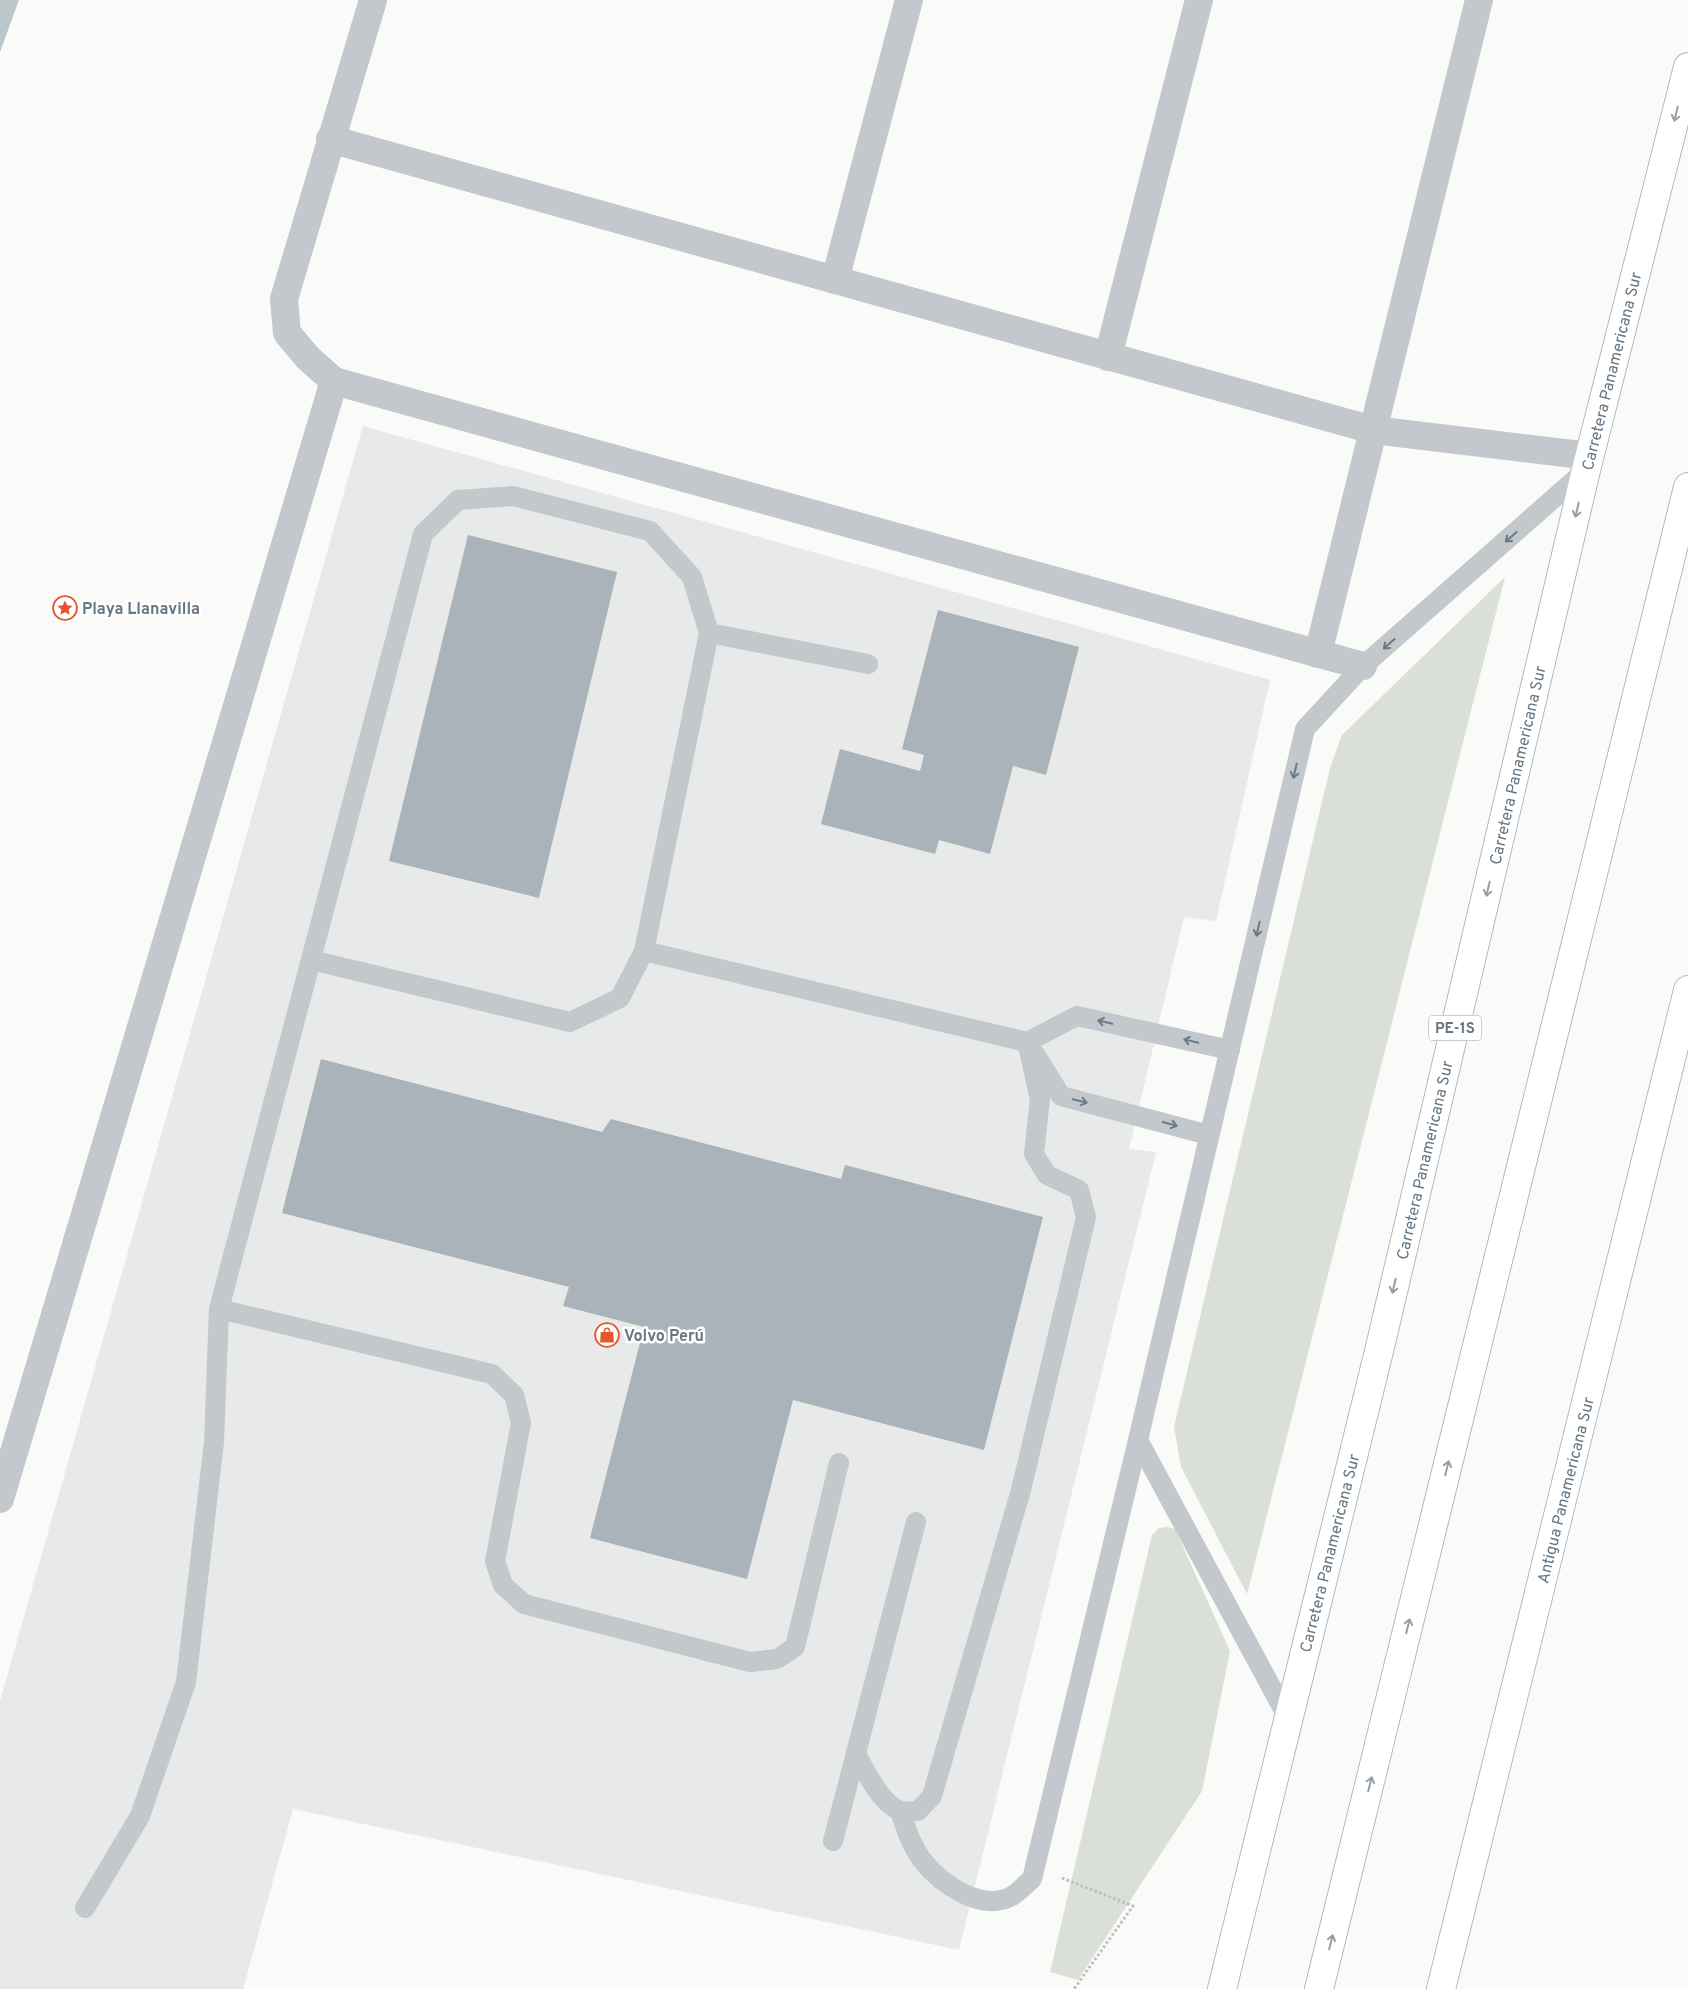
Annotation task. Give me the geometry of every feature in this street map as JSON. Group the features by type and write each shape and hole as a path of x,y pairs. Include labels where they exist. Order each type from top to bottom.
{"main road":[{"name":"Carretera Panamericana Sur","path":"1222,1989 1380,1347 1588,463 1688,67"},
{"path":"1319,1989 1688,487"},
{"name":"Antigua Panamericana Sur","path":"1441,1989 1688,990"}],"street":[{"path":"373,0 330,139 284,299 287,333 308,358 334,381 1364,666"},
{"path":"835,280 909,0"},
{"path":"1108,356 1199,0"},
{"path":"1318,654 1479,0"},
{"path":"330,139 1373,430 1588,463"},
{"path":"0,1499 334,381"}],"lane":[{"path":"856,1752 870,1780 884,1799 900,1811 912,1842 922,1859 938,1877 959,1891 985,1901 1011,1897 1032,1879 1138,1440 1305,729 1364,666 1588,463"},
{"path":"85,1908 140,1816 186,1682 214,1442 219,1309 423,534 458,500 513,496 650,531 692,577 709,633 644,951 620,998 570,1022 311,960"},
{"path":"709,633 868,664"},
{"path":"644,951 1027,1042 1077,1016 1230,1050"},
{"path":"1027,1042 1061,1096 1209,1135"},
{"path":"900,1811 918,1811 932,1796 1021,1490 1086,1218 1079,1190 1047,1175 1034,1154 1040,1099 1027,1042"},
{"path":"219,1309 492,1374 514,1395 521,1423 495,1561 502,1585 524,1604 750,1662 777,1659 795,1646 840,1463"},
{"path":"1138,1440 1289,1720"},
{"path":"833,1841 916,1522"}],"path":[{"path":"1035,1868 1133,1906 1074,1989"}],"shaded area":[{"path":"0,0 19,0 0,52"},
{"name":"Volvo Perú","path":"363,426 1270,680 1216,921 1184,917 1129,1149 1156,1152 959,1950 293,1809 243,1989 0,1989 0,1701"},
{"path":"1505,577 1247,1594 1181,1467 1174,1427 1330,768 1342,735"},
{"path":"1168,1527 1175,1529 1230,1651 1202,1791 1078,1980 1050,1972 1152,1535 1159,1528"}],"building":[{"path":"468,535 617,572 539,898 389,861"},
{"path":"938,610 1079,647 1046,775 1013,766 990,854 939,840 935,854 821,824 840,749 920,771 924,755 902,749"},
{"path":"321,1059 602,1132 611,1119 841,1179 845,1165 1043,1217 984,1450 793,1400 747,1579 590,1538 644,1327 563,1306 569,1287 282,1213"}],"place":[{"name":"Playa Llanavilla","path":"65,608"},
{"name":"Volvo Perú","path":"607,1335"}]}
